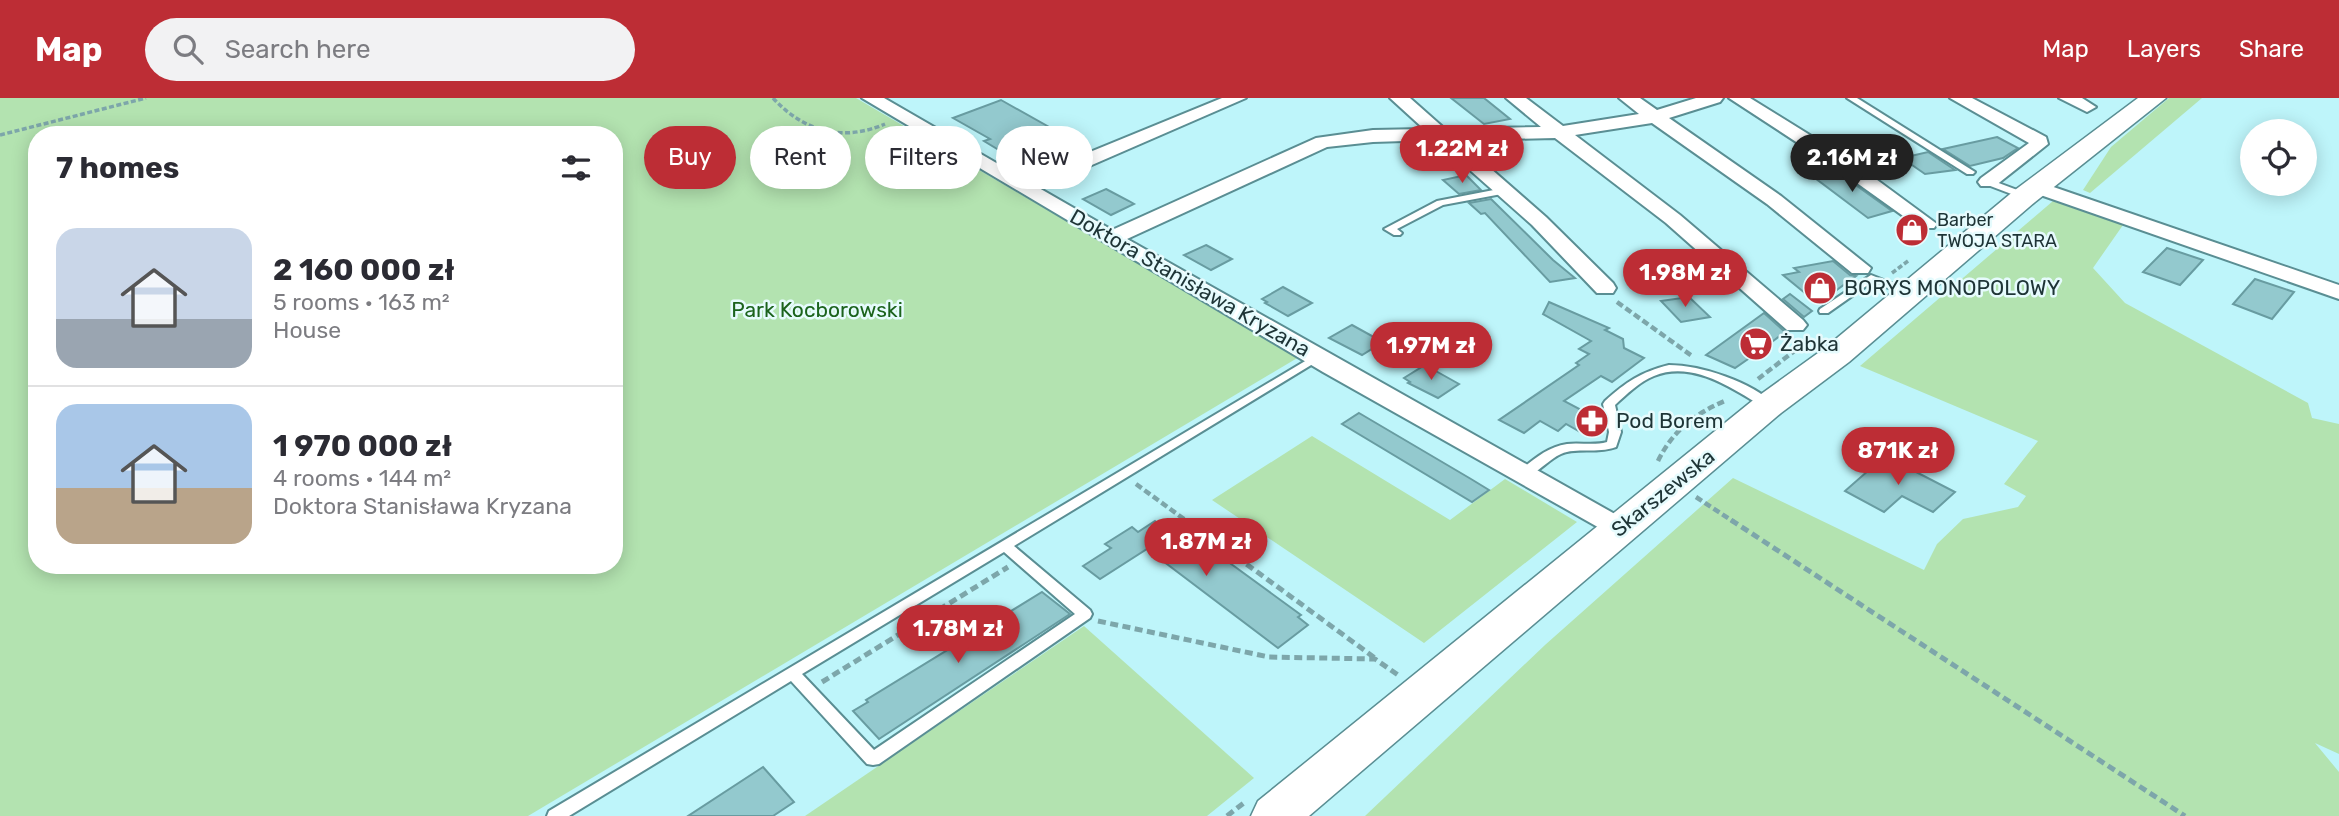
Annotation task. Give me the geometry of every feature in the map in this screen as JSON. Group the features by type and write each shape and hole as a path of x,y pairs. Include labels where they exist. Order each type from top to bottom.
{"main road":[{"name":"Skarszewska","path":"1275,816 1619,528 1667,472 1769,405 1837,355 2030,192 2154,98"}],"street":[{"path":"1093,158 1237,98"},
{"path":"1399,98 1504,191 1605,288"},
{"path":"1515,98 1673,219 1795,325"},
{"path":"1628,98 1774,200 1860,268"},
{"path":"1112,238 1297,150 1323,142 1373,136 1559,132 1654,117 1714,98"},
{"path":"1738,98 1843,164 1927,224"},
{"path":"1959,98 2039,141 2039,144 1988,182"},
{"path":"2068,98 2087,107"},
{"name":"Doktora Stanisława Kryzana","path":"885,104 996,171"},
{"name":"Doktora Stanisława Kryzana","path":"1026,189 1522,475 1619,528"},
{"path":"2030,192 2339,292"}],"lane":[{"path":"1851,98 1970,172"},
{"path":"1988,182 2030,192"},
{"path":"1396,233 1389,229 1440,203 1504,191"},
{"path":"1824,311 1871,278 1909,292"},
{"path":"555,816 1317,357"},
{"path":"1522,475 1550,454 1566,448 1602,448 1612,444 1615,432 1609,404 1662,368 1698,369 1717,375 1769,405"},
{"path":"792,673 873,759 1085,614 1005,545"}],"path":[{"path":"36,126 146,98"},
{"path":"773,98 795,118 809,126"},
{"path":"851,133 872,131 885,104"},
{"path":"0,135 28,128"},
{"path":"1605,288 1608,295 1688,352"},
{"path":"1728,400 1705,409 1667,438 1667,472 2185,816"},
{"path":"1145,491 1401,677"},
{"path":"1080,618 1269,657 1376,659"}],"green space":[{"name":"Park Kocborowski","path":"0,98 856,98 904,126 865,126 865,189 982,189 982,172 996,180 996,189 1012,189 1299,357 528,816 0,816"},
{"path":"2169,98 2202,98 2090,193 2083,190 2111,147"},
{"path":"2053,201 2123,225 2093,268 2125,303 2308,403 2312,418 2339,424 2339,754 2315,743 2339,772 2339,816 1365,816 1545,645 1733,478 1924,570 1937,544 1963,519 2018,507 2026,496 2004,484 2038,441 1860,366"},
{"path":"1312,436 1450,520 1505,479 1577,522 1424,643 1212,500"},
{"path":"1084,626 1254,778 1207,816 805,816"}],"building":[{"path":"1451,98 1484,98 1510,119 1484,124"},
{"path":"1001,100 1047,126 996,126 996,148 984,141 990,139 982,134 982,126 967,126 953,118"},
{"path":"1997,137 2018,148 2003,158 1970,166 1943,149"},
{"path":"1928,152 1955,170 1925,174 1902,158"},
{"path":"1836,171 1892,211 1868,218 1811,175"},
{"path":"1466,175 1481,190 1459,194 1443,180"},
{"path":"1106,189 1134,204 1111,215 1083,199"},
{"path":"1491,199 1575,278 1550,282 1485,213 1481,214 1469,203"},
{"path":"1206,245 1232,259 1211,270 1184,255"},
{"path":"2167,248 2203,260 2180,285 2143,272"},
{"name":"BORYS MONOPOLOWY","path":"1833,261 1850,275 1856,276 1831,294 1811,298 1783,275 1799,272 1794,268"},
{"path":"2255,279 2294,292 2272,319 2233,304"},
{"path":"1283,287 1312,303 1288,316 1262,299"},
{"path":"1790,294 1812,311 1804,317 1783,299"},
{"path":"1689,297 1710,317 1681,322 1661,301"},
{"path":"1549,302 1609,328 1605,330 1623,339 1624,348 1644,358 1612,382 1601,376 1564,401 1602,421 1584,434 1566,424 1558,431 1540,421 1524,433 1499,420 1579,365 1576,363 1589,354 1579,349 1591,341 1543,314"},
{"path":"1764,313 1785,332 1764,348 1735,368 1706,355"},
{"path":"1352,325 1383,342 1362,355 1329,338"},
{"path":"1425,365 1459,384 1438,398 1408,383 1410,382 1404,378"},
{"path":"1359,413 1489,490 1472,502 1342,424"},
{"path":"1885,456 1955,492 1933,512 1902,496 1884,512 1845,491"},
{"path":"1155,521 1172,533 1180,528 1190,534 1301,615 1298,617 1308,625 1278,648 1147,549 1100,579 1083,566 1111,548 1105,544 1132,527 1138,532"},
{"path":"1042,592 1070,614 879,739 853,711 868,702 866,700"},
{"path":"763,767 794,802 773,816 688,816"}],"place":[{"name":"Barber TWOJA STARA","path":"1912,230"},
{"name":"BORYS MONOPOLOWY","path":"1820,288"},
{"name":"Żabka","path":"1756,344"},
{"name":"Pod Borem","path":"1592,421"}]}
